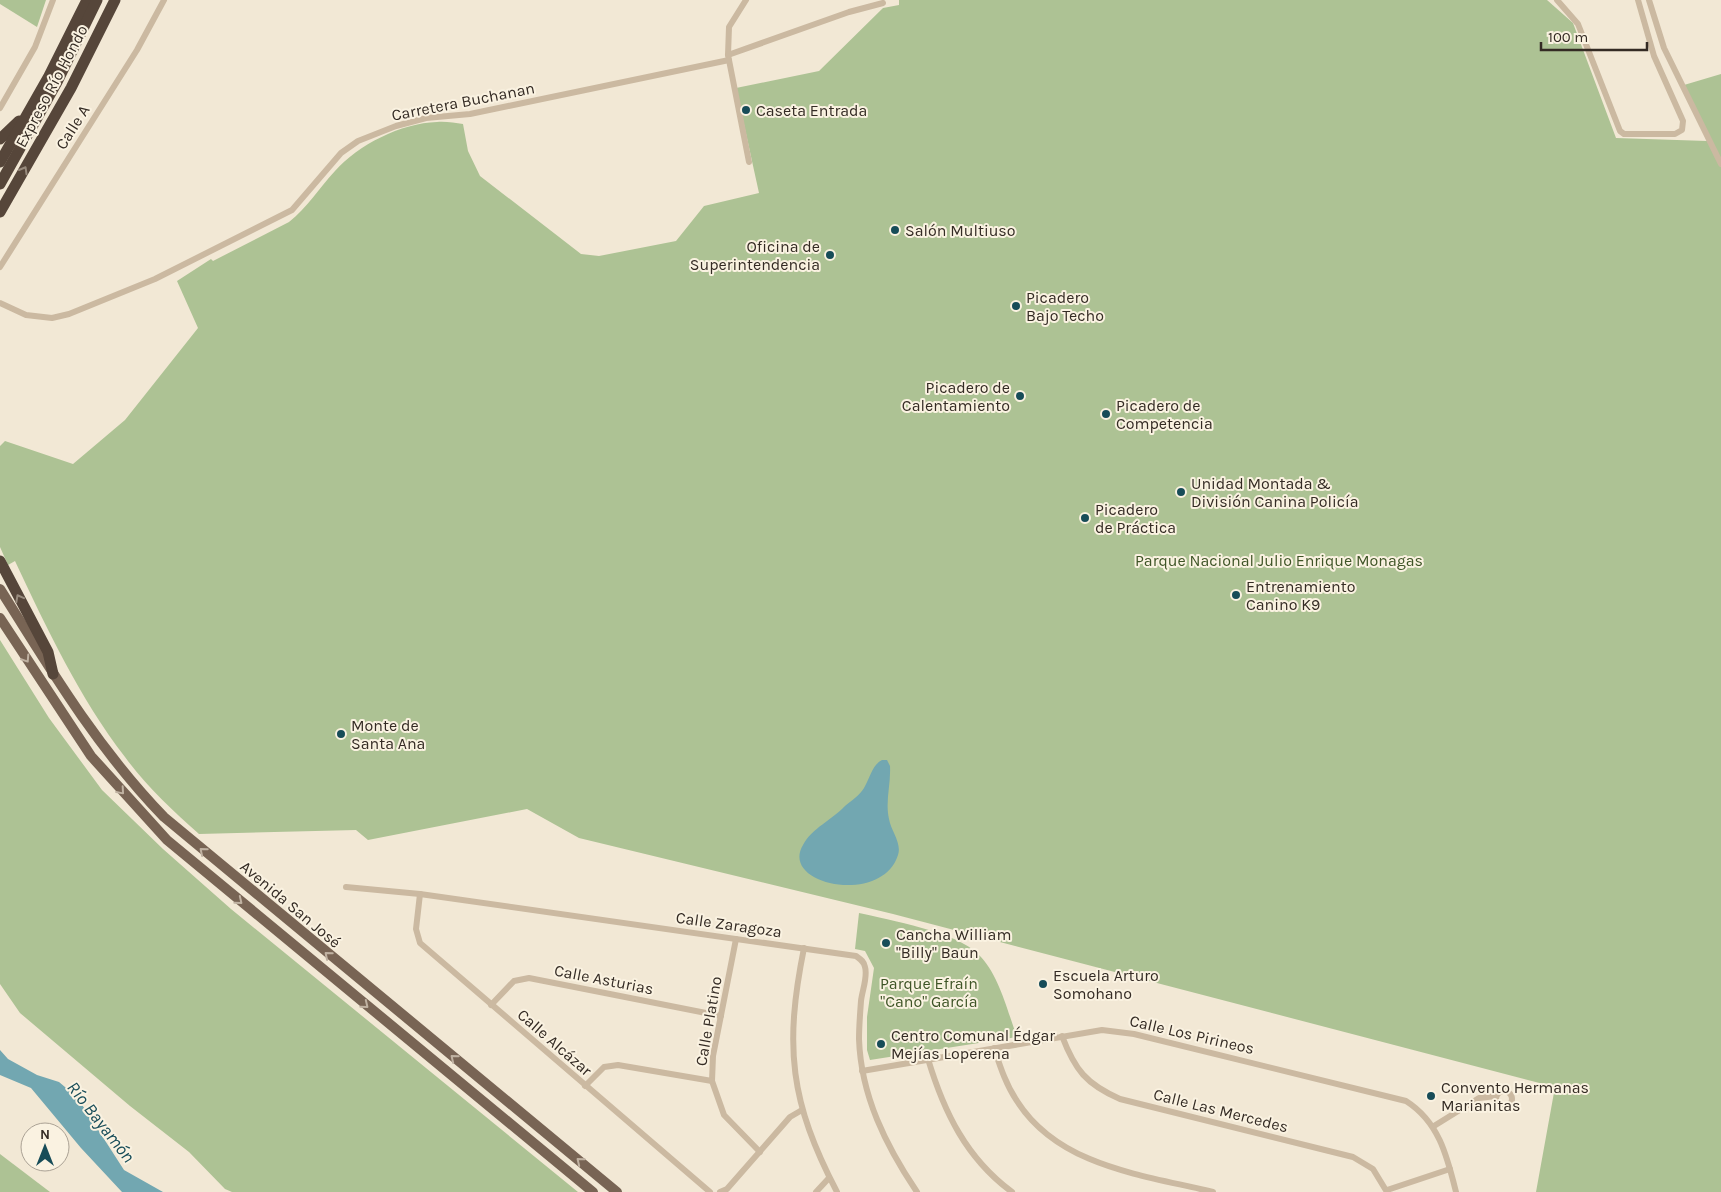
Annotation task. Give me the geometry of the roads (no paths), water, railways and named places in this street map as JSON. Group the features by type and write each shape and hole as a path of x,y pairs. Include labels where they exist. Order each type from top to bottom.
{"highway":[{"name":"Expreso Río Hondo","path":"0,162 87,0"},
{"path":"0,184 57,82 97,0"},
{"name":"Expreso Río Hondo","path":"0,212 71,88 115,0"},
{"path":"107,16 121,0"},
{"path":"0,139 29,111"},
{"path":"0,561 48,652 53,674"}],"main road":[{"name":"Avenida San José","path":"0,589 53,674 112,758 146,798 183,835 617,1192"},
{"name":"Avenida San José","path":"0,618 91,756 167,840 593,1192"}],"street":[{"path":"0,108 35,47 53,0"},
{"name":"Calle A","path":"0,267 137,50 164,0"},
{"path":"746,0 729,27 728,57 749,162"},
{"path":"1557,0 1578,24 1620,131 1624,134 1675,134 1682,130 1683,122 1654,56 1638,0"},
{"path":"1649,0 1664,48 1721,164"},
{"name":"Carretera Buchanan","path":"0,303 26,315 52,318 69,314 155,279 292,210 341,153 358,141 396,126 426,118 470,114 728,57 849,12 883,3"},
{"name":"Calle Zaragoza","path":"346,887 420,894 856,956 865,965 859,1039 862,1071 872,1108 884,1137 896,1162 917,1192"},
{"name":"Calle Alcázar","path":"420,894 416,929 420,943 710,1192"},
{"name":"Calle Platino","path":"736,939 713,1056 712,1081 724,1115 760,1152"},
{"path":"804,948 795,993 792,1032 794,1073 802,1110 815,1148 836,1192"},
{"name":"Calle Asturias","path":"491,1005 514,981 529,978 721,1016"},
{"name":"Calle Los Pirineos","path":"862,1071 1102,1030 1146,1036 1401,1100 1416,1108 1434,1126 1450,1169 1456,1192"},
{"name":"Calle Las Mercedes","path":"1062,1036 1071,1060 1079,1071 1086,1079 1107,1094 1120,1099 1353,1157 1373,1170 1387,1191"},
{"path":"994,1048 1017,1101 1038,1126 1072,1152 1102,1165 1213,1192"},
{"path":"928,1059 937,1089 957,1132 986,1170 1012,1192"},
{"path":"585,1086 604,1068 618,1065 712,1081"},
{"path":"1434,1126 1479,1098 1496,1096"},
{"path":"720,1192 728,1189 790,1118 802,1110"},
{"path":"1387,1191 1450,1169"},
{"path":"816,1192 829,1178"}],"water":[{"path":"882,760 887,760 890,766 888,812 890,824 899,846 898,855 888,871 873,881 855,885 836,884 818,879 805,871 800,859 803,845 817,829 860,793 873,768"},
{"path":"0,1050 8,1059 37,1075 59,1082 77,1097 124,1170 163,1192 122,1192 70,1135 70,1122 59,1122 31,1088 0,1075"}],"place":[{"name":"Caseta Entrada","path":"746,110"},
{"name":"Salón Multiuso","path":"895,230"},
{"name":"Oficina de Superintendencia","path":"830,255"},
{"name":"Picadero Bajo Techo","path":"1016,306"},
{"name":"Picadero de Calentamiento","path":"1020,396"},
{"name":"Picadero de Competencia","path":"1106,414"},
{"name":"Unidad Montada & División Canina Policía","path":"1181,492"},
{"name":"Picadero de Práctica","path":"1085,518"},
{"name":"Entrenamiento Canino K9","path":"1236,595"},
{"name":"Monte de Santa Ana","path":"341,734"},
{"name":"Cancha William \"Billy\" Baun","path":"886,943"},
{"name":"Escuela Arturo Somohano","path":"1043,984"},
{"name":"Centro Comunal Édgar Mejías Loperena","path":"881,1044"},
{"name":"Convento Hermanas Marianitas","path":"1431,1096"}],"park label":[{"name":"Parque Nacional Julio Enrique Monagas","path":"1279,560"},
{"name":"Parque Efraín \"Cano\" García","path":"929,992"}],"water label":[{"name":"Río Bayamón","path":"101,1122"}]}
